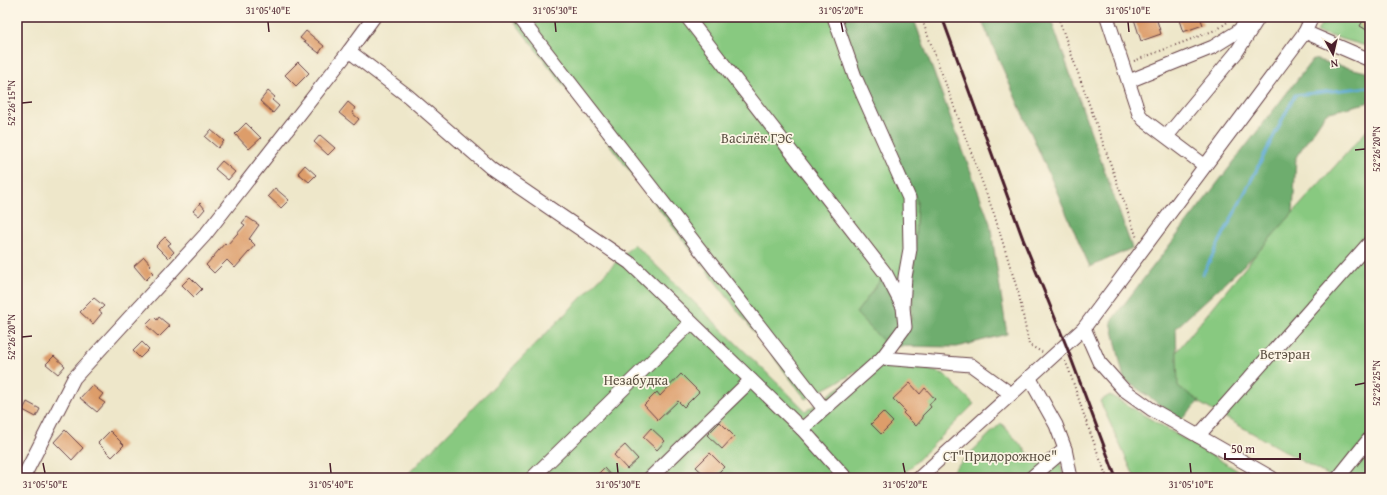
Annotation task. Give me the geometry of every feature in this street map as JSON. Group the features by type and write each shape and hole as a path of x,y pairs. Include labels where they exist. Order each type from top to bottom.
{"street":[{"path":"23,478 74,378 204,235 374,17"},
{"path":"519,17 824,408"},
{"path":"687,17 886,274 903,306"},
{"path":"802,429 882,358 905,327 903,306 905,277 910,249 909,198 855,77 834,17"},
{"path":"1107,17 1124,65 1136,109 1139,114 1144,120 1204,165"},
{"path":"1129,81 1213,47 1237,32 1253,17"},
{"path":"1167,136 1236,54 1259,17"},
{"path":"920,478 1084,328 1204,165 1305,32 1312,17"},
{"path":"1305,32 1370,60"},
{"path":"349,51 408,96 491,168 630,263 802,429 846,478"},
{"path":"1198,436 1370,242"},
{"path":"532,478 692,323"},
{"path":"1084,328 1099,362 1123,389 1150,409 1272,478"},
{"path":"882,358 971,365 1011,394"},
{"path":"1029,377 1056,425 1065,449 1071,478"},
{"path":"650,478 751,380"},
{"path":"1338,478 1370,438"},
{"path":"1031,478 1065,449"}],"path":[{"path":"921,17 994,214 1019,295 1029,345 1051,358 1065,361 1107,478"},
{"path":"1058,17 1142,250"},
{"path":"1124,65 1218,29 1234,17"}],"green space":[{"path":"511,17 840,17 858,68 917,201 912,321 882,357 944,374 974,404 900,478 404,478 634,244 806,411 878,360 806,399"},
{"path":"840,17 913,17 990,223 1007,334 957,347 888,346 856,313 881,279 912,320 917,201 858,68"},
{"path":"980,17 1050,17 1132,248 1090,267"},
{"path":"1325,17 1370,17 1370,47 1317,32"},
{"path":"1313,59 1370,73 1370,102 1326,113 1296,157 1293,213 1257,253 1176,328 1178,386 1199,401 1181,420 1124,379 1111,321"},
{"name":"Ветэран","path":"1370,127 1370,478 1332,478 1155,378 1257,253"},
{"path":"1110,395 1250,478 1135,478 1100,401"},
{"name":"СТ\"Придорожное\"","path":"1001,423 1038,464 1056,448 1064,478 945,478"}],"building":[{"path":"1139,17 1156,17 1161,34 1141,41 1134,19"},
{"path":"1178,17 1200,17 1203,25 1183,32"},
{"path":"1365,17 1370,17 1370,32 1360,26"},
{"path":"306,31 324,46 319,53 300,38"},
{"path":"298,62 309,73 296,86 285,75"},
{"path":"268,91 275,97 272,100 279,106 273,113 260,101"},
{"path":"348,102 355,108 352,113 359,119 354,125 339,113"},
{"path":"246,123 261,138 249,149 235,134"},
{"path":"211,130 224,141 218,148 205,137"},
{"path":"320,135 335,148 328,155 314,142"},
{"path":"222,161 235,172 228,180 215,169"},
{"path":"305,165 316,175 309,182 298,173"},
{"path":"275,188 289,200 281,208 268,196"},
{"path":"200,203 205,209 199,216 193,211"},
{"path":"247,217 259,225 249,239 255,245 235,268 227,260 214,273 206,265 225,243 227,245 245,225 242,223"},
{"path":"165,237 171,243 168,245 174,252 168,258 156,246"},
{"path":"144,257 151,265 148,268 153,273 146,280 134,266"},
{"path":"190,277 202,289 194,297 182,285"},
{"path":"94,298 104,306 99,311 102,313 93,324 80,312"},
{"path":"154,317 157,320 159,317 170,326 159,337 146,325"},
{"path":"142,342 149,349 140,358 133,351"},
{"path":"54,356 65,366 58,374 46,364"},
{"path":"681,374 699,392 684,407 678,401 658,420 644,405 657,392 660,396"},
{"path":"910,383 920,394 925,388 935,399 929,404 931,407 922,416 923,418 916,426 903,413 905,411 893,399"},
{"path":"92,385 103,394 99,399 105,403 97,412 80,398"},
{"path":"27,402 40,409 36,417 23,410"},
{"path":"883,412 893,422 881,434 871,424"},
{"path":"720,422 734,436 722,449 707,435"},
{"path":"651,428 665,441 657,450 643,437"},
{"path":"65,430 83,448 72,460 54,442"},
{"path":"110,431 124,445 112,457 98,443"},
{"path":"625,445 638,459 627,469 614,455"},
{"path":"710,453 724,467 713,478 708,478 696,467"},
{"path":"604,468 613,478 594,478"}],"waterway":[{"path":"1203,274 1295,95 1370,87"}],"railway":[{"path":"942,17 1023,239 1066,345 1116,478"}],"park label":[{"name":"Васілёк ГЭС","path":"757,138"},
{"name":"Незабудка","path":"636,380"}]}
